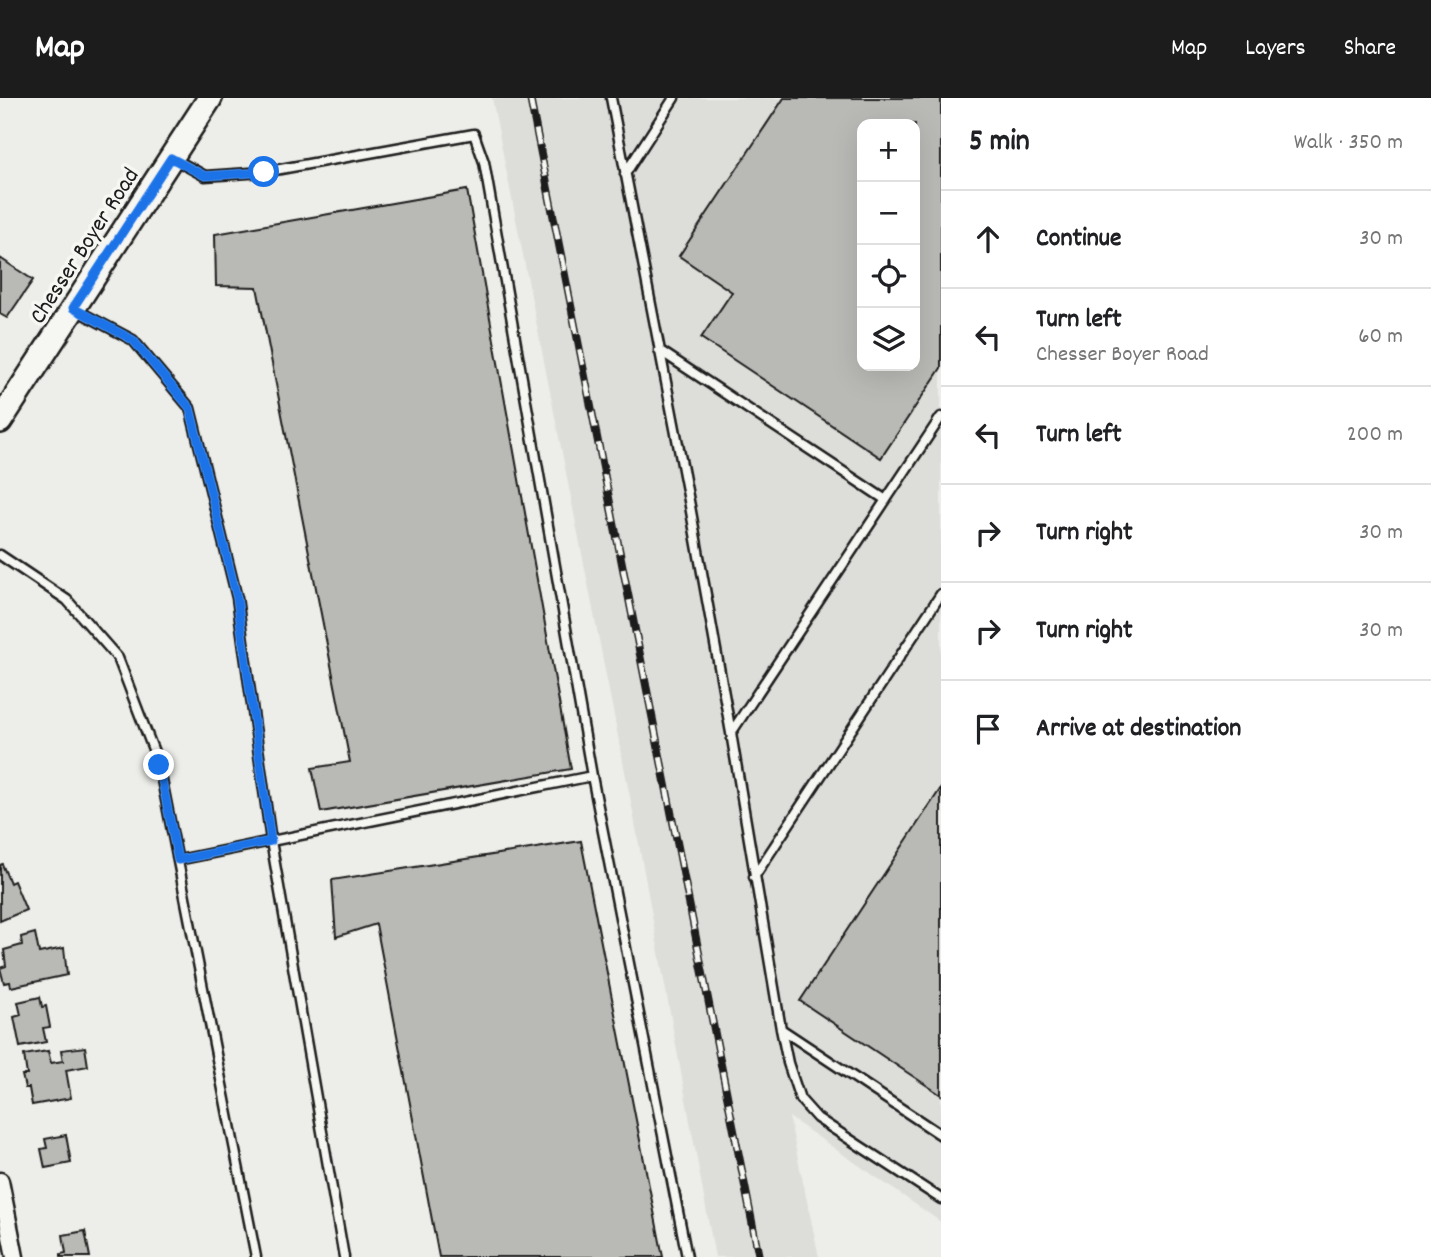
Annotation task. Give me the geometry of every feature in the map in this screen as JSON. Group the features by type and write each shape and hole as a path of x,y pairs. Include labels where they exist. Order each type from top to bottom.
{"street":[{"name":"Chesser Boyer Road","path":"0,421 210,98"},
{"path":"0,1181 15,1257"}],"lane":[{"path":"611,98 690,506 788,1063 800,1099 817,1118 941,1199"},
{"path":"625,174 674,98"},
{"path":"171,158 205,176 264,172 474,134 484,162 592,776 687,1257"},
{"path":"73,308 133,340 190,408 237,598 271,841 344,1257"},
{"path":"659,351 886,500"},
{"path":"731,733 941,417"},
{"path":"0,555 67,600 118,658 159,765 256,1257"},
{"path":"754,877 941,594"},
{"path":"178,860 592,776"},
{"path":"781,1029 941,1135"}],"shaded area":[{"path":"492,98 941,98 941,1222 789,1117 819,1257 715,1257 633,812"}],"building":[{"path":"784,98 941,98 941,368 881,458 701,338 732,292 679,256"},
{"path":"467,190 571,769 321,812 312,768 350,762 257,287 216,286 215,234"},
{"path":"0,258 33,280 7,318 0,314"},
{"path":"941,788 941,1095 800,1001"},
{"path":"581,841 663,1257 439,1257 376,924 336,937 332,880"},
{"path":"2,864 10,883 14,881 26,910 0,921 0,865"},
{"path":"35,933 39,953 64,948 67,975 11,987 10,982 4,983 0,968 6,966 4,950 22,945 21,937"},
{"path":"40,997 42,1007 46,1006 50,1027 43,1028 46,1042 20,1047 14,1017 21,1015 18,1002"},
{"path":"85,1047 88,1066 66,1070 71,1098 32,1105 29,1088 25,1088 22,1075 27,1075 24,1055 48,1051 51,1063 63,1061 61,1050"},
{"path":"66,1135 71,1163 45,1168 41,1149 47,1148 45,1139"},
{"path":"85,1231 90,1257 61,1257 61,1254 66,1253 63,1235"}],"railway":[{"path":"530,98 759,1257"}],"route":[{"path":"159,765 178,860 271,841 237,598 190,408 133,340 73,308 171,158 205,176 264,172"}]}
